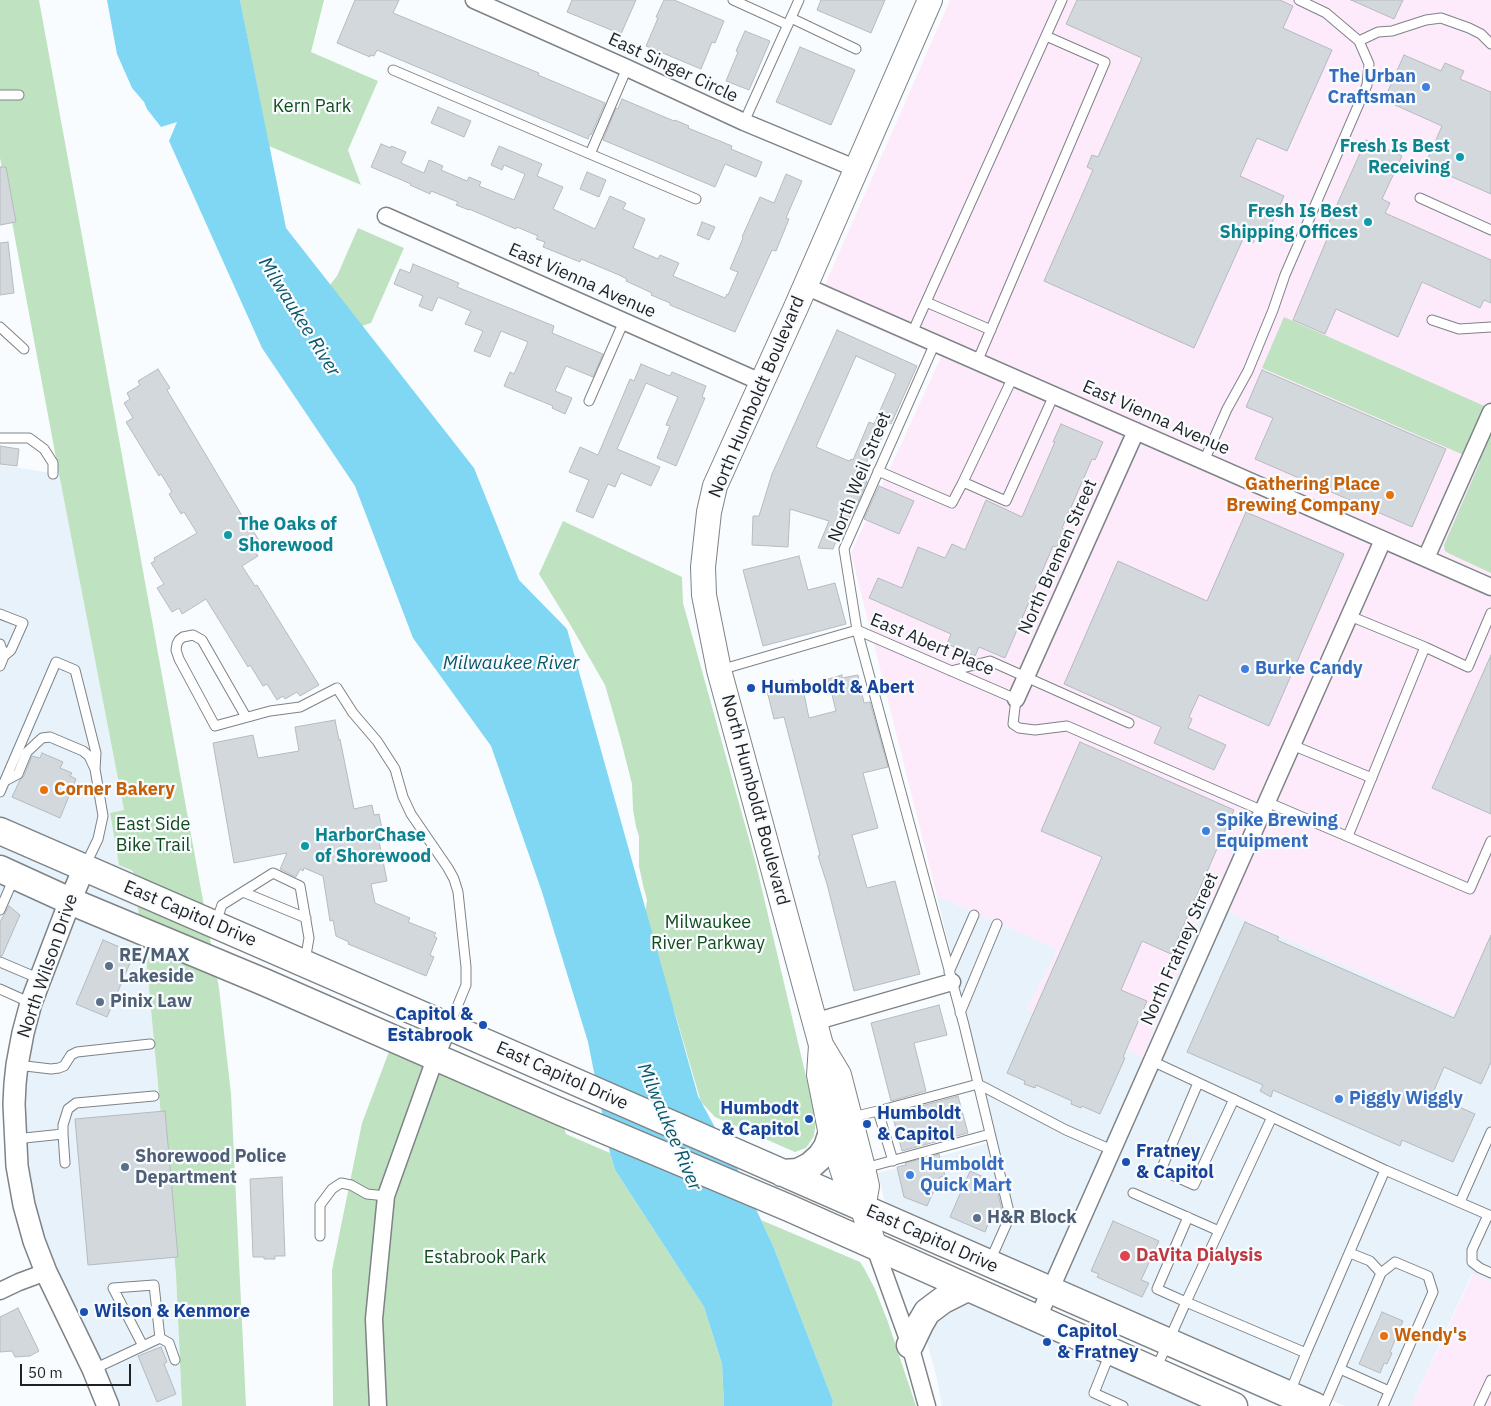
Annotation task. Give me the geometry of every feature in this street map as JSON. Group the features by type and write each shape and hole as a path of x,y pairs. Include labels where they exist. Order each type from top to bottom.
{"main road":[{"name":"North Humboldt Boulevard","path":"863,1209 867,1186 863,1168 839,1075 821,1045 814,1022 719,670 704,595 703,567 709,512 715,486 763,383 930,0"},
{"name":"East Capitol Drive","path":"0,831 989,1263 1167,1342 1287,1400 1315,1406"},
{"path":"0,849 61,873 72,873 84,868"},
{"name":"East Capitol Drive","path":"7,872 70,901 436,1056 561,1112 789,1208 1037,1320 1234,1406"},
{"path":"70,901 78,896 88,894 104,896 123,902 220,944 299,961 300,972 293,977 283,976 251,964 219,963"},
{"name":"North Humboldt Boulevard","path":"821,1045 818,1075 830,1135 845,1178 863,1209 874,1245"},
{"path":"782,1173 798,1172 810,1166 821,1156 827,1147 830,1135"},
{"path":"910,1345 927,1312 943,1300 967,1288"}],"street":[{"name":"East Singer Circle","path":"474,0 744,122 857,169"},
{"name":"East Vienna Avenue","path":"386,216 763,383"},
{"name":"East Vienna Avenue","path":"805,286 1491,587"},
{"path":"1426,558 1491,412"},
{"name":"North Bremen Street","path":"1016,699 1136,431"},
{"name":"North Fratney Street","path":"1037,1320 1383,540"},
{"name":"North Wilson Drive","path":"84,868 31,1003 23,1033 17,1065 14,1104 16,1166 34,1241 46,1272 94,1369 108,1406"},
{"path":"814,1022 950,977"},
{"path":"378,1406 374,1319 386,1196 436,1056 449,1026"},
{"name":"North Humboldt Boulevard","path":"874,1245 910,1345 928,1406"},
{"path":"0,1291 46,1272"}],"lane":[{"path":"733,0 856,49"},
{"path":"744,122 799,0"},
{"path":"912,333 1062,0"},
{"path":"1204,461 1227,409 1248,371 1285,275 1366,85 1370,64 1359,41 1326,13 1299,0"},
{"path":"1359,41 1378,32 1392,31 1426,20 1441,18 1482,34 1491,44"},
{"path":"977,362 1105,62 1046,36"},
{"path":"590,154 627,68"},
{"path":"393,70 696,199"},
{"path":"0,95 20,95"},
{"path":"1420,198 1491,230"},
{"path":"926,302 991,330"},
{"path":"1432,320 1459,329 1491,326"},
{"path":"589,401 624,321"},
{"path":"0,327 24,350"},
{"name":"North Weil Street","path":"935,343 844,549 857,630 960,1014 1010,1216 989,1263"},
{"path":"878,471 952,503 1012,377"},
{"path":"963,482 1006,501 1054,395"},
{"path":"0,438 29,438 44,449 53,463 53,474"},
{"path":"1350,616 1468,667 1491,613"},
{"path":"0,614 23,623 11,650 4,656 0,666"},
{"name":"East Abert Place","path":"719,670 857,630 1016,699"},
{"path":"246,717 202,640 193,635 179,640 176,650 179,659 215,726 270,711 300,707 337,688 353,713 377,741 395,769 412,814 448,868 458,892 466,966 466,985 449,1026"},
{"path":"0,644 4,656"},
{"path":"1348,836 1425,647"},
{"path":"951,671 990,661 1130,723"},
{"path":"0,792 56,662 75,670 96,753 95,769 103,816 98,839 84,868"},
{"path":"1016,699 1013,724 1019,728 1035,730 1067,726 1265,806 1348,836 1470,889 1491,840"},
{"path":"5,781 18,774 27,752 42,738 50,737 84,751 89,756 95,769"},
{"path":"1292,745 1372,778"},
{"path":"0,910 7,872"},
{"path":"214,925 222,904 273,873 300,886 309,938 299,961"},
{"path":"243,892 306,918"},
{"path":"950,977 974,915"},
{"path":"960,1014 997,924"},
{"path":"0,962 40,979"},
{"path":"0,989 31,1003"},
{"path":"17,1065 50,1069 59,1068 64,1066 72,1055 77,1052 150,1044"},
{"path":"1152,1061 1385,1170 1490,1215 1472,1250 1472,1262 1491,1273"},
{"path":"1198,1082 1161,1170 1194,1185 1234,1100"},
{"path":"850,1118 978,1084 1066,1130 1112,1150"},
{"path":"65,1162 64,1124 68,1109 76,1103 154,1096"},
{"path":"878,1111 893,1161"},
{"path":"1155,1371 1272,1117"},
{"path":"1460,1202 1491,1132"},
{"path":"15,1139 63,1134"},
{"path":"863,1168 990,1134"},
{"path":"1287,1400 1385,1170"},
{"path":"320,1236 320,1206 332,1189 341,1183 351,1185 366,1194 386,1196"},
{"path":"1133,1193 1219,1231"},
{"path":"1188,1217 1156,1289 1306,1353"},
{"path":"1350,1253 1370,1261 1382,1273"},
{"path":"1324,1406 1382,1273 1395,1262 1428,1276 1433,1292 1382,1406"},
{"path":"142,1346 113,1288 154,1285 160,1338 169,1344 175,1360"},
{"path":"94,1369 160,1338"},
{"path":"1111,1352 1094,1393 1124,1406"},
{"path":"1340,1369 1389,1391"},
{"path":"1479,1406 1491,1380"}],"shaded area":[{"path":"950,0 1491,0 1491,1031 1249,922 1207,901 1143,1057 1027,1009 1058,949 937,896 851,553 941,357 817,303"},
{"path":"0,465 59,474 124,811 110,814 119,865 133,871 146,957 176,1275 182,1406 108,1406 17,1166 31,1003 0,989"},
{"path":"937,896 1058,949 1027,1009 1143,1057 1207,900 1249,922 1491,1031 1491,1282 1472,1274 1411,1406 1345,1406 885,1203 878,1173 996,1141"},
{"path":"1473,1274 1491,1282 1491,1406 1411,1406"},
{"path":"965,1302 1200,1406 942,1406 926,1338 928,1321"}],"green space":[{"name":"East Side Bike Trail","path":"0,0 39,0 219,988 231,1094 246,1406 182,1406 176,1275 146,957 133,871 119,865 110,813 124,810 0,158"},
{"name":"Kern Park","path":"240,0 324,0 311,52 378,81 348,150 361,185 269,146"},
{"path":"358,228 404,248 371,323 362,326 330,285 337,276"},
{"path":"1284,317 1491,409 1491,573 1450,554 1445,551 1444,545 1480,462 1262,368"},
{"name":"Milwaukee River Parkway","path":"563,521 682,577 683,603 756,864 816,1119 814,1136 806,1148 795,1152 715,1117 701,1102 675,1013 643,933 647,900 639,866 639,836 633,809 632,784 605,685 539,574"},
{"name":"Estabrook Park","path":"390,1049 564,1127 566,1134 610,1153 615,1170 704,1307 722,1364 724,1406 333,1406 332,1270 362,1123"},
{"path":"761,1220 860,1262 875,1289 888,1322 916,1406 832,1406 833,1401 774,1248"}],"water":[{"name":"Milwaukee River","path":"107,0 240,0 286,228 474,468 519,580 567,629 698,1096 738,1170 774,1248 833,1401 832,1406 724,1406 722,1364 704,1307 615,1170 588,1042 542,892 491,746 413,638 355,486 262,348 169,141 177,122 161,127 132,88 117,54"}],"building":[{"path":"355,0 399,0 393,13 539,73 538,75 605,103 591,135 588,139 377,50 374,56 370,55 370,57 337,43"},
{"path":"572,0 636,0 621,34 567,12"},
{"path":"664,0 674,0 724,21 715,43 712,42 701,69 646,46"},
{"path":"821,0 885,0 871,33 817,10"},
{"path":"1077,0 1280,0 1293,6 1283,28 1332,50 1287,151 1257,138 1240,176 1284,196 1271,225 1260,228 1253,243 1243,239 1194,348 1044,281 1093,170 1087,167 1092,155 1098,157 1142,58 1066,24"},
{"path":"1351,0 1403,0 1394,19"},
{"path":"745,31 770,41 749,90 726,81"},
{"path":"800,47 855,70 831,125 776,102"},
{"path":"1404,55 1441,71 1445,63 1464,71 1460,79 1491,92 1491,194 1425,165 1442,126 1384,100"},
{"path":"622,99 689,126 688,128 732,146 731,149 762,162 756,177 725,164 715,187 603,140 616,108 618,109"},
{"path":"438,107 471,121 464,137 431,123"},
{"path":"1366,140 1402,156 1382,199 1390,203 1385,213 1491,260 1491,303 1484,300 1480,308 1422,282 1398,337 1336,309 1325,334 1293,320 1327,239 1329,233 1325,231"},
{"path":"381,144 406,152 401,163 424,173 429,160 443,166 441,170 467,181 469,177 481,182 479,186 514,200 525,174 504,165 502,170 491,165 499,146 542,164 537,176 563,187 553,209 595,229 610,196 626,203 623,209 645,219 633,248 658,259 660,255 679,263 673,276 725,298 738,272 730,269 760,197 774,203 786,174 802,181 786,218 789,219 776,251 772,250 735,332 670,305 670,303 651,295 652,293 626,281 627,279 619,275 581,259 580,262 543,247 545,242 536,239 538,236 456,205 458,202 431,191 430,194 371,167"},
{"path":"0,167 6,167 16,222 0,225"},
{"path":"587,172 606,180 599,197 580,189"},
{"path":"702,222 715,227 709,240 697,235"},
{"path":"8,242 14,293 0,295 0,243"},
{"path":"413,264 459,283 457,287 554,326 552,333 603,354 593,377 566,366 555,391 572,398 565,414 552,408 553,406 504,386 510,372 514,374 528,342 501,331 490,357 474,351 483,331 465,324 471,311 438,297 432,311 419,306 423,296 394,284 400,269 410,273"},
{"path":"837,330 917,366 891,424 888,423 873,458 869,457 859,478 867,481 848,523 844,522 833,549 818,548 829,521 790,509 788,547 752,545 753,516 759,516 772,474","holes":["856,356 896,374 874,424 869,422 853,460 849,461 816,447"]},
{"path":"641,364 670,376 672,372 706,386 702,397 705,398 676,466 657,458 670,426 666,425 678,397 646,383 617,449 660,467 651,486 621,473 615,487 608,484 593,518 576,511 589,480 569,472 580,447 598,455 630,379 634,381"},
{"name":"The Oaks of Shorewood","path":"158,369 170,388 167,390 244,519 259,540 255,542 260,550 256,553 258,556 242,566 255,586 257,585 319,685 300,696 297,692 285,699 283,696 277,700 267,684 263,686 250,665 248,667 206,599 182,614 179,608 172,612 157,588 164,584 151,563 155,561 154,558 197,533 184,512 181,514 169,494 172,492 161,474 159,476 126,422 133,418 124,403 130,399 127,393 140,385 138,381"},
{"path":"1262,370 1446,449 1412,527 1255,459 1273,418 1246,407"},
{"path":"1061,424 1103,442 1095,460 1092,459 1062,528 1065,530 1057,547 1053,546 1005,658 979,647 975,656 947,644 951,634 869,598 878,578 902,588 918,547 945,558 952,544 965,550 986,500 1022,517"},
{"path":"0,446 19,449 17,466 0,464"},
{"path":"879,486 914,501 899,534 864,519"},
{"path":"1246,512 1344,554 1269,726 1199,695 1189,717 1192,719 1188,728 1226,745 1214,770 1154,743 1161,727 1064,684 1118,561 1207,601"},
{"path":"799,556 808,590 835,583 846,624 763,646 743,570"},
{"path":"1491,655 1491,814 1432,788"},
{"path":"842,675 842,678 858,675 864,703 870,702 888,767 863,773 878,828 852,835 867,888 895,881 920,974 854,991 784,717 774,719 766,687 793,680 796,691 803,689 809,718 836,711 828,679"},
{"name":"HarborChase of Shorewood","path":"335,720 354,809 372,805 374,815 379,814 384,839 379,841 387,881 371,884 375,903 410,918 408,922 436,933 434,936 437,938 430,955 434,957 426,976 348,944 349,942 336,936 333,920 330,921 323,876 304,868 303,871 300,869 296,877 280,869 287,853 234,863 213,743 253,735 258,758 299,751 295,727"},
{"path":"1080,742 1234,810 1171,954 1142,941 1121,990 1147,1001 1123,1057 1125,1058 1100,1114 1082,1106 1081,1108 1071,1104 1072,1101 1036,1085 1035,1088 1024,1084 1025,1081 1007,1073 1102,857 1041,831"},
{"name":"Corner Bakery","path":"42,753 63,762 60,768 72,773 70,776 76,779 60,818 12,797 24,776 32,756 40,758"},
{"path":"9,906 20,915 2,956 0,956 0,922"},
{"path":"1245,922 1279,937 1277,940 1454,1018 1491,935 1491,1062 1481,1084 1444,1067 1432,1095 1475,1114 1453,1162 1402,1140 1400,1146 1273,1090 1271,1097 1260,1091 1263,1085 1187,1052"},
{"path":"103,940 129,951 128,954 133,956 107,1017 76,1004"},
{"path":"939,1005 947,1035 914,1043 926,1091 891,1101 871,1023"},
{"path":"958,1096 968,1133 902,1151 892,1114"},
{"name":"Shorewood Police Department","path":"165,1111 178,1257 88,1265 75,1119"},
{"path":"939,1154 945,1176 940,1177 927,1206 904,1197 897,1167"},
{"path":"970,1171 995,1182 1002,1210 1000,1214 993,1211 985,1232 950,1217"},
{"path":"282,1177 285,1256 275,1256 275,1259 253,1257 250,1179"},
{"name":"DaVita Dialysis","path":"1113,1221 1159,1241 1141,1280 1149,1283 1142,1297 1097,1277 1099,1274 1091,1271"},
{"path":"18,1308 39,1351 30,1356 15,1357 12,1351 0,1352 0,1317"},
{"name":"Wendy's","path":"1382,1312 1403,1321 1390,1352 1392,1353 1387,1364 1384,1363 1380,1373 1359,1364"},
{"path":"161,1347 167,1362 164,1364 176,1394 157,1402 138,1356"}],"place":[{"name":"The Urban Craftsman","path":"1426,87"},
{"name":"Fresh Is Best Receiving","path":"1460,157"},
{"name":"Fresh Is Best Shipping Offices","path":"1368,222"},
{"name":"Gathering Place Brewing Company","path":"1390,495"},
{"name":"The Oaks of Shorewood","path":"228,535"},
{"name":"Burke Candy","path":"1245,669"},
{"name":"Humboldt & Abert","path":"751,688"},
{"name":"Corner Bakery","path":"44,790"},
{"name":"Spike Brewing Equipment","path":"1206,831"},
{"name":"HarborChase of Shorewood","path":"305,846"},
{"name":"RE/MAX Lakeside","path":"109,966"},
{"name":"Pinix Law","path":"100,1002"},
{"name":"Capitol & Estabrook","path":"483,1025"},
{"name":"Piggly Wiggly","path":"1339,1099"},
{"name":"Humbodt & Capitol","path":"809,1119"},
{"name":"Humboldt & Capitol","path":"867,1124"},
{"name":"Fratney & Capitol","path":"1126,1162"},
{"name":"Shorewood Police Department","path":"125,1167"},
{"name":"Humboldt Quick Mart","path":"910,1175"},
{"name":"H&R Block","path":"977,1218"},
{"name":"DaVita Dialysis","path":"1125,1256"},
{"name":"Wilson & Kenmore","path":"84,1312"},
{"name":"Wendy's","path":"1384,1336"},
{"name":"Capitol & Fratney","path":"1047,1342"}]}
